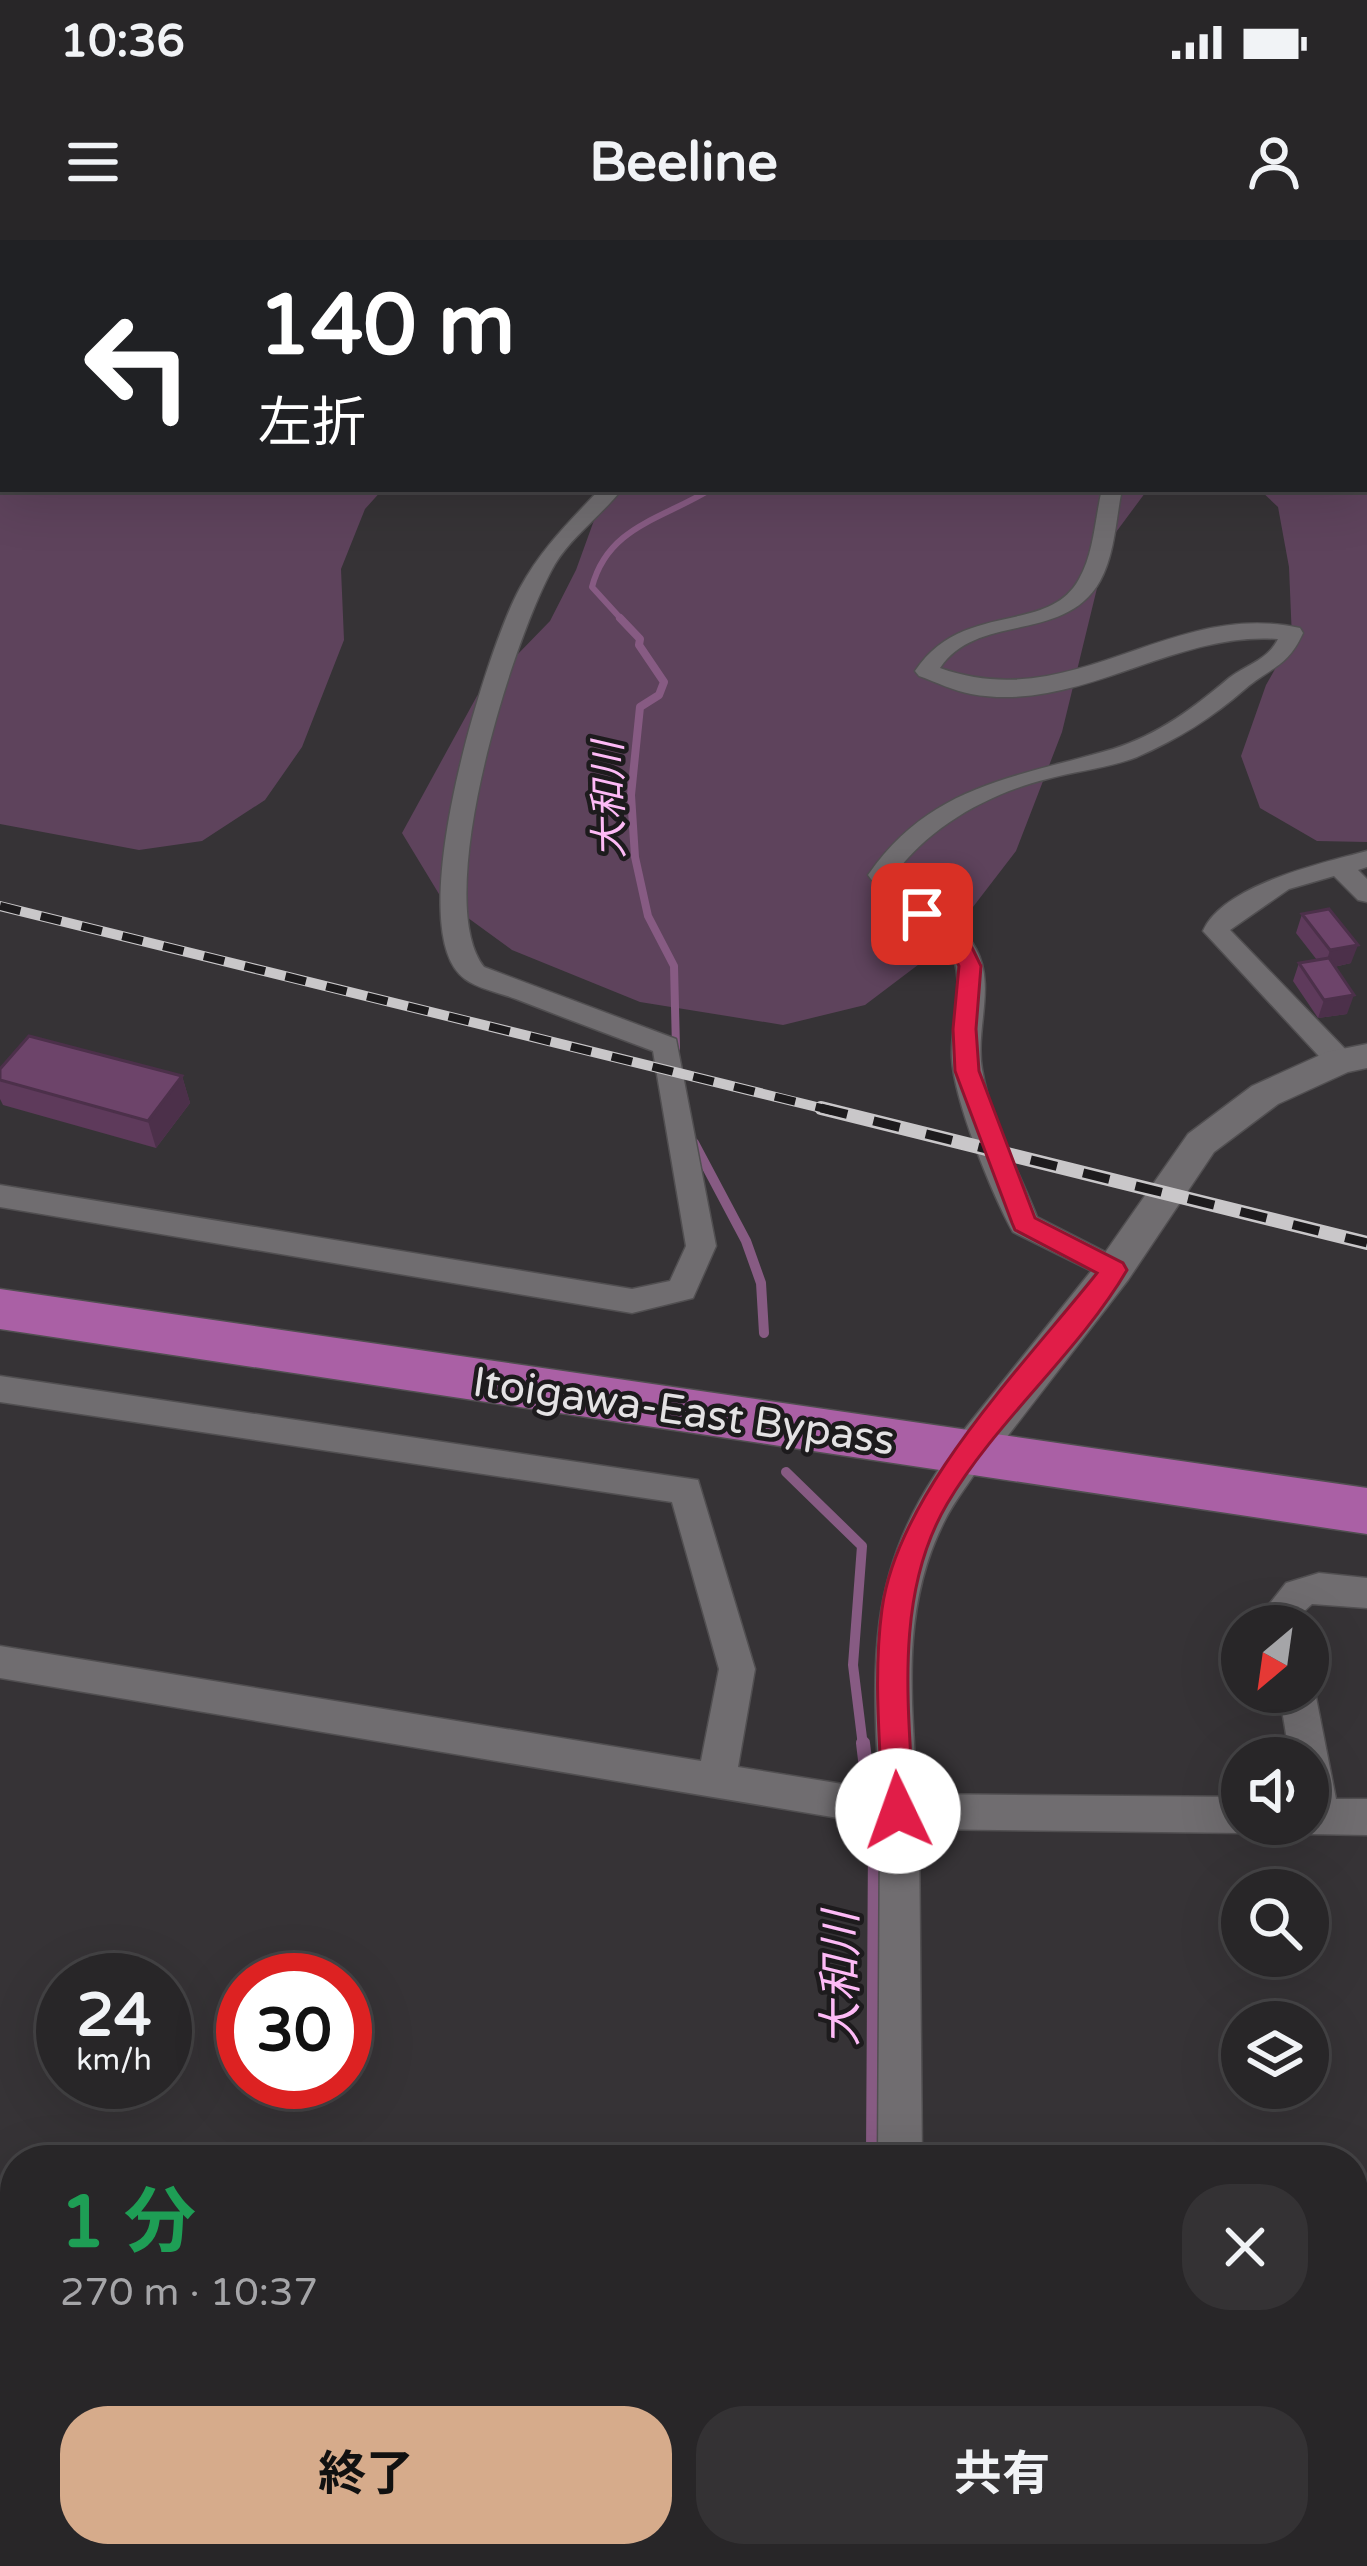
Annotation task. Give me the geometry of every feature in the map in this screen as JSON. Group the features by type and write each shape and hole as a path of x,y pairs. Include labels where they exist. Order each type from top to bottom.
{"highway":[{"name":"Itoigawa-East Bypass","path":"0,1309 1367,1511"}],"street":[{"path":"0,1196 632,1301 682,1290 701,1246 666,1046 474,973 456,950 454,886 461,810 500,668 528,593 550,554 609,492"},
{"path":"1111,492 1090,580 1076,598 1053,612 956,640 932,659 927,671 978,691 1013,691 1078,680 1210,633 1258,626 1292,633 1281,656 1241,680 1206,713 1165,736 1125,753 1035,774 978,794 907,840 881,875 889,891 957,938 970,966 964,1029 967,1071 1024,1223 1114,1270"},
{"path":"900,2145 898,1811 892,1674 897,1605 908,1563 935,1498 1114,1270 1201,1143 1265,1095 1354,1059 1216,931 1280,883 1367,859"},
{"path":"1339,866 1367,894"},
{"path":"0,1389 686,1490 737,1670 717,1779"},
{"path":"1287,1605 1295,1593 1316,1586 1367,1593"},
{"path":"0,1661 898,1811 1221,1815"},
{"path":"1329,1816 1367,1817"}],"shaded area":[{"path":"0,492 380,492 365,509 341,569 344,640 302,747 265,800 202,841 139,850 0,824"},
{"path":"596,492 1146,492 1108,543 1062,732 1016,851 943,946 865,1005 783,1025 640,1002 512,950 442,899 402,833 477,696 550,621 576,570 597,512"},
{"path":"1262,492 1367,492 1367,842 1317,841 1260,808 1241,756 1266,685 1292,639 1289,567 1278,507"}],"building":[{"path":"1329,909 1358,945 1330,950 1302,914"},
{"path":"1329,958 1354,995 1324,1000 1299,963"},
{"path":"29,1036 182,1076 148,1121 0,1080 0,1069"}],"waterway":[{"path":"623,621 592,587 600,567 624,537 705,492"},
{"name":"大和川","path":"620,618 640,639 639,645 664,682 659,695 640,707 631,795 635,857 648,916 674,966 676,1048"},
{"name":"大和川","path":"694,1143 746,1241 761,1283 764,1333"},
{"name":"大和川","path":"786,1472 862,1546 853,1665 863,1746"},
{"name":"大和川","path":"863,1743 875,1844 873,2145"}],"railway":[{"path":"0,906 833,1111"},
{"path":"821,1108 1367,1243"}],"route":[{"path":"898,1811 892,1674 897,1605 908,1563 935,1498 1114,1270 1024,1223 967,1071 964,1029 970,966 957,938 922,914"}]}
